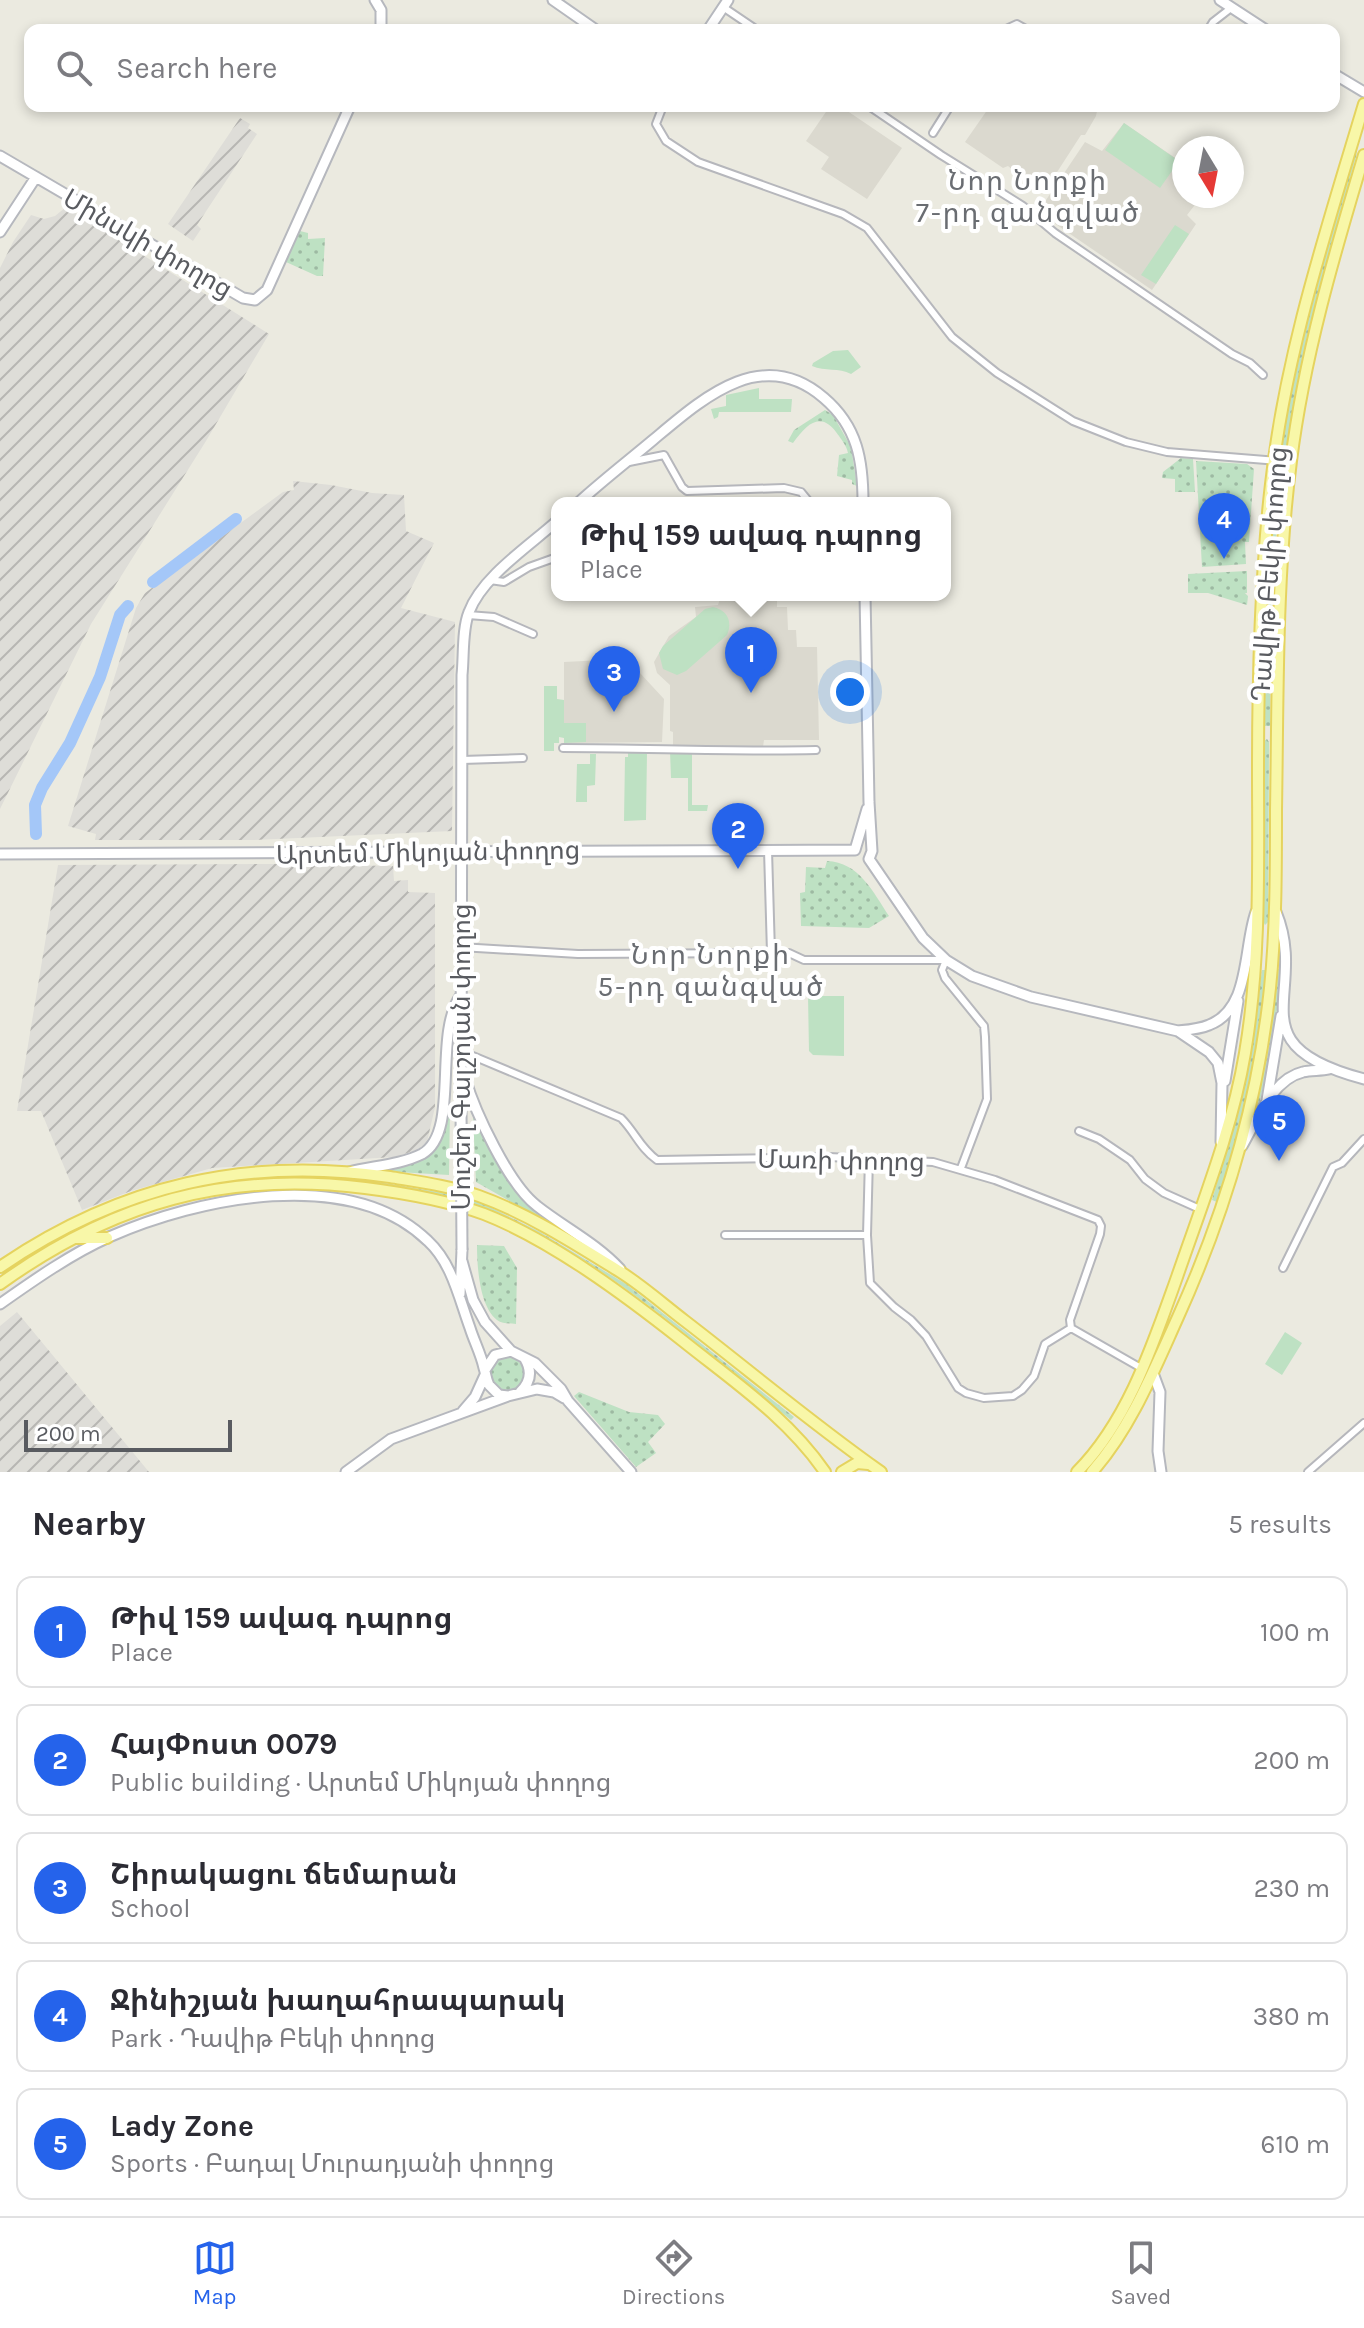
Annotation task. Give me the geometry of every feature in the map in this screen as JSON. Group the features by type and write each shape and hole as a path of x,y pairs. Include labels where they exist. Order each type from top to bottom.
{"main road":[{"path":"375,0 381,10 381,24"},
{"path":"553,0 587,24"},
{"path":"1220,0 1256,24"},
{"path":"712,24 726,3"},
{"path":"1340,78 1364,92"},
{"name":"Դավիթ Բեկի փողոց","path":"1077,1472 1094,1455 1109,1432 1166,1311 1202,1210 1234,1103 1245,1054 1253,991 1257,909 1261,608 1274,460 1303,310 1364,104"},
{"name":"Մինսկի փողոց","path":"0,232 36,177 243,298 255,300 267,290 347,112"},
{"name":"Դավիթ Բեկի փողոց","path":"1092,1472 1119,1435 1153,1373 1191,1288 1219,1216 1240,1149 1261,1056 1274,929 1279,609 1291,462 1320,312 1364,155"},
{"path":"0,156 36,177"},
{"path":"585,497 701,400 723,386 752,378 791,378 817,392 842,415 859,454 863,497"},
{"name":"Մուշեղ Գալշոյան փողոց","path":"460,1294 462,675 467,615 476,596 490,580 551,526"},
{"path":"865,601 872,854 869,859"},
{"path":"1258,735 1269,730 1278,735"},
{"path":"869,802 856,847 858,859 869,859"},
{"path":"856,847 865,843 870,846"},
{"name":"Արտեմ Միկոյան փողոց","path":"0,854 856,847"},
{"path":"869,859 915,928 946,960 1002,989 1178,1031 1209,1052 1218,1063 1223,1093"},
{"path":"1221,1145 1223,1093 1250,928 1257,909"},
{"path":"1266,1104 1281,1013 1285,954 1280,923 1274,909"},
{"path":"1256,928 1264,935 1274,929"},
{"path":"1178,1031 1208,1026 1226,1016 1239,994"},
{"path":"349,1172 409,1159 433,1144 442,1121 448,1024 461,995"},
{"path":"1281,1013 1289,1036 1309,1058 1330,1069 1364,1079"},
{"path":"461,1067 474,1110 521,1191 534,1204 593,1244 625,1275 881,1472"},
{"path":"1240,1149 1266,1104 1290,1077 1330,1069"},
{"path":"0,1267 79,1222 147,1194 186,1182 269,1170 349,1172 429,1183 479,1196 540,1224 625,1275"},
{"path":"0,1284 35,1259 74,1238 134,1211 197,1192 281,1182 388,1191 435,1200 484,1215 531,1237 621,1294 783,1421 825,1472"},
{"path":"0,1304 107,1238 147,1222 204,1206 254,1196 287,1194 327,1184"},
{"path":"287,1194 364,1204 404,1222 428,1241 440,1256 460,1294 492,1390 508,1396"},
{"path":"1202,1210 1212,1208 1219,1216"},
{"path":"74,1238 107,1238"},
{"path":"462,1256 478,1311 485,1322 511,1351 535,1363 561,1389 631,1472"},
{"path":"1175,1281 1181,1289 1191,1288"},
{"path":"463,1411 475,1397 495,1355 511,1351"},
{"path":"520,1392 530,1378 524,1358"},
{"path":"1153,1373 1160,1392 1158,1451 1161,1472"},
{"path":"346,1472 391,1439 520,1392 547,1390 568,1401"},
{"path":"842,1472 857,1463 870,1464"}],"street":[{"path":"726,3 750,24"},
{"path":"1212,24 1231,8"},
{"path":"661,112 656,124 666,141 698,162 843,214 867,228 952,337 997,373 1073,421 1126,442 1167,452 1291,462"},
{"path":"878,112 1023,206 1055,233 1232,354 1250,363 1263,375"},
{"path":"933,133 946,112"},
{"path":"626,463 664,455 687,491 784,488 801,492 805,497"},
{"path":"490,580 504,582 551,558"},
{"path":"467,615 494,617 533,634"},
{"path":"563,748 745,752 816,750"},
{"path":"462,760 523,758"},
{"path":"768,850 771,953"},
{"path":"460,947 578,954 789,953 804,960 946,960 942,970 945,978 984,1026 985,1037 987,1099 961,1168"},
{"name":"Մառի փողոց","path":"461,1051 621,1118 633,1130 644,1151 657,1160 916,1159 961,1168 1098,1220 1100,1234 1070,1320 1071,1328"},
{"path":"1079,1131 1099,1139 1130,1160 1145,1179 1164,1193 1202,1210"},
{"path":"1283,1268 1333,1167 1342,1163 1364,1139"},
{"path":"869,1158 867,1235 870,1283 926,1336 958,1388 984,1398 1013,1396 1034,1376 1045,1344 1071,1328 1141,1368"},
{"path":"725,1235 867,1235"},
{"path":"1308,1472 1364,1423"}],"shaded area":[{"path":"826,112 849,112 902,148 867,199 821,169 829,157 806,141"},
{"path":"986,112 1097,112 1085,135 1081,135 1050,183 1043,185 1029,183 1008,166 1003,168 965,142"},
{"path":"240,118 250,124 248,128 257,134 197,225 201,229 193,241 168,224"},
{"path":"1124,123 1172,156 1172,208 1193,208 1187,215 1196,224 1152,290 1038,212 1085,142 1102,151"},
{"path":"66,207 269,334 91,624 0,809 0,268 31,215 44,219 55,216"},
{"path":"293,481 404,495 406,531 434,543 401,608 455,622 452,831 254,840 95,840 96,834 68,826 136,608 145,593 283,492 294,490"},
{"path":"719,601 777,601 777,607 787,607 788,630 796,630 797,647 817,647 819,740 764,740 763,747 673,746 670,685 657,673 654,662 669,636 696,617 695,607 718,605"},
{"path":"628,660 664,699 662,742 564,743 564,662"},
{"path":"58,865 393,866 394,881 408,880 408,892 435,893 435,1107 427,1142 417,1150 394,1157 212,1168 131,1191 82,1210 41,1111 17,1111"},
{"path":"17,1312 149,1472 0,1472 0,1326"}],"green space":[{"path":"1124,123 1172,156 1172,171 1160,188 1105,150"},
{"path":"1358,142 1307,336 1286,450 1281,450 1304,333"},
{"path":"1175,225 1189,234 1156,284 1141,275"},
{"path":"300,231 308,233 308,239 325,238 323,276 286,262"},
{"path":"848,350 861,367 851,374 812,366 833,351"},
{"path":"759,388 759,399 792,399 791,412 719,412 714,419 711,409 726,406 726,395"},
{"path":"825,410 833,415 851,447 857,486 852,484 852,480 837,476 839,455 848,453 827,423 815,422 804,429 793,443 788,441 794,430"},
{"path":"1181,458 1193,459 1195,492 1175,492 1175,479 1162,478 1163,472"},
{"path":"1196,461 1247,464 1254,469 1249,542 1245,542 1246,564 1202,567"},
{"path":"1276,479 1280,480 1271,607 1270,726 1264,726 1264,647"},
{"path":"1247,571 1247,605 1208,593 1188,593 1188,574"},
{"path":"713,607 728,617 727,635 686,671 677,675 663,669 659,653 663,646 705,609"},
{"path":"544,686 557,686 557,699 564,700 564,723 586,723 586,742 564,743 564,738 559,737 559,743 554,743 554,751 544,751"},
{"path":"1267,739 1268,922 1265,925 1264,741"},
{"path":"670,751 692,751 692,805 708,805 707,811 688,811 688,778 671,778"},
{"path":"628,753 647,753 646,820 624,821 625,757"},
{"path":"590,754 596,754 595,785 587,786 587,802 576,802 577,764 590,764"},
{"path":"827,861 848,867 864,880 889,916 869,928 801,926 800,893 805,892 806,867 825,868"},
{"path":"1277,969 1281,969 1274,1040 1257,1113 1254,1112"},
{"path":"1262,970 1266,970 1255,1058 1238,1132 1217,1202 1212,1200 1242,1086"},
{"path":"808,996 844,996 844,1056 813,1055 809,1051"},
{"path":"450,1108 449,1175 380,1171 409,1165 429,1154 443,1136"},
{"path":"473,1117 524,1200 594,1249 476,1182"},
{"path":"297,1175 341,1179 260,1179 164,1197 0,1279 3,1272 56,1240 140,1202 229,1179"},
{"path":"353,1178 444,1193 482,1203 540,1232 626,1284 794,1417 791,1420 607,1275 527,1228 468,1204 352,1182"},
{"path":"477,1245 504,1246 517,1268 516,1324 499,1321 486,1305 480,1285"},
{"path":"1285,1332 1302,1343 1282,1375 1265,1364"},
{"path":"507,1357 519,1362 524,1374 519,1386 507,1391 495,1386 490,1374 495,1362"},
{"path":"579,1392 629,1412 658,1415 665,1424 648,1442 656,1453 636,1467 574,1396"}],"waterway":[{"path":"153,582 236,519"},
{"path":"36,834 35,805 70,743 100,677 120,615 128,606"}],"place":[{"name":"Ջինիշյան խաղահրապարակ","path":"1224,559"},
{"name":"Թիվ 159 ավագ դպրոց","path":"751,693"},
{"name":"Շիրակացու ճեմարան","path":"614,712"},
{"name":"ՀայՓոստ 0079","path":"738,869"},
{"name":"Lady Zone","path":"1279,1161"}],"district":[{"name":"Նոր Նորքի 7-րդ զանգված","path":"1028,196"},
{"name":"Նոր Նորքի 5-րդ զանգված","path":"711,970"}]}
